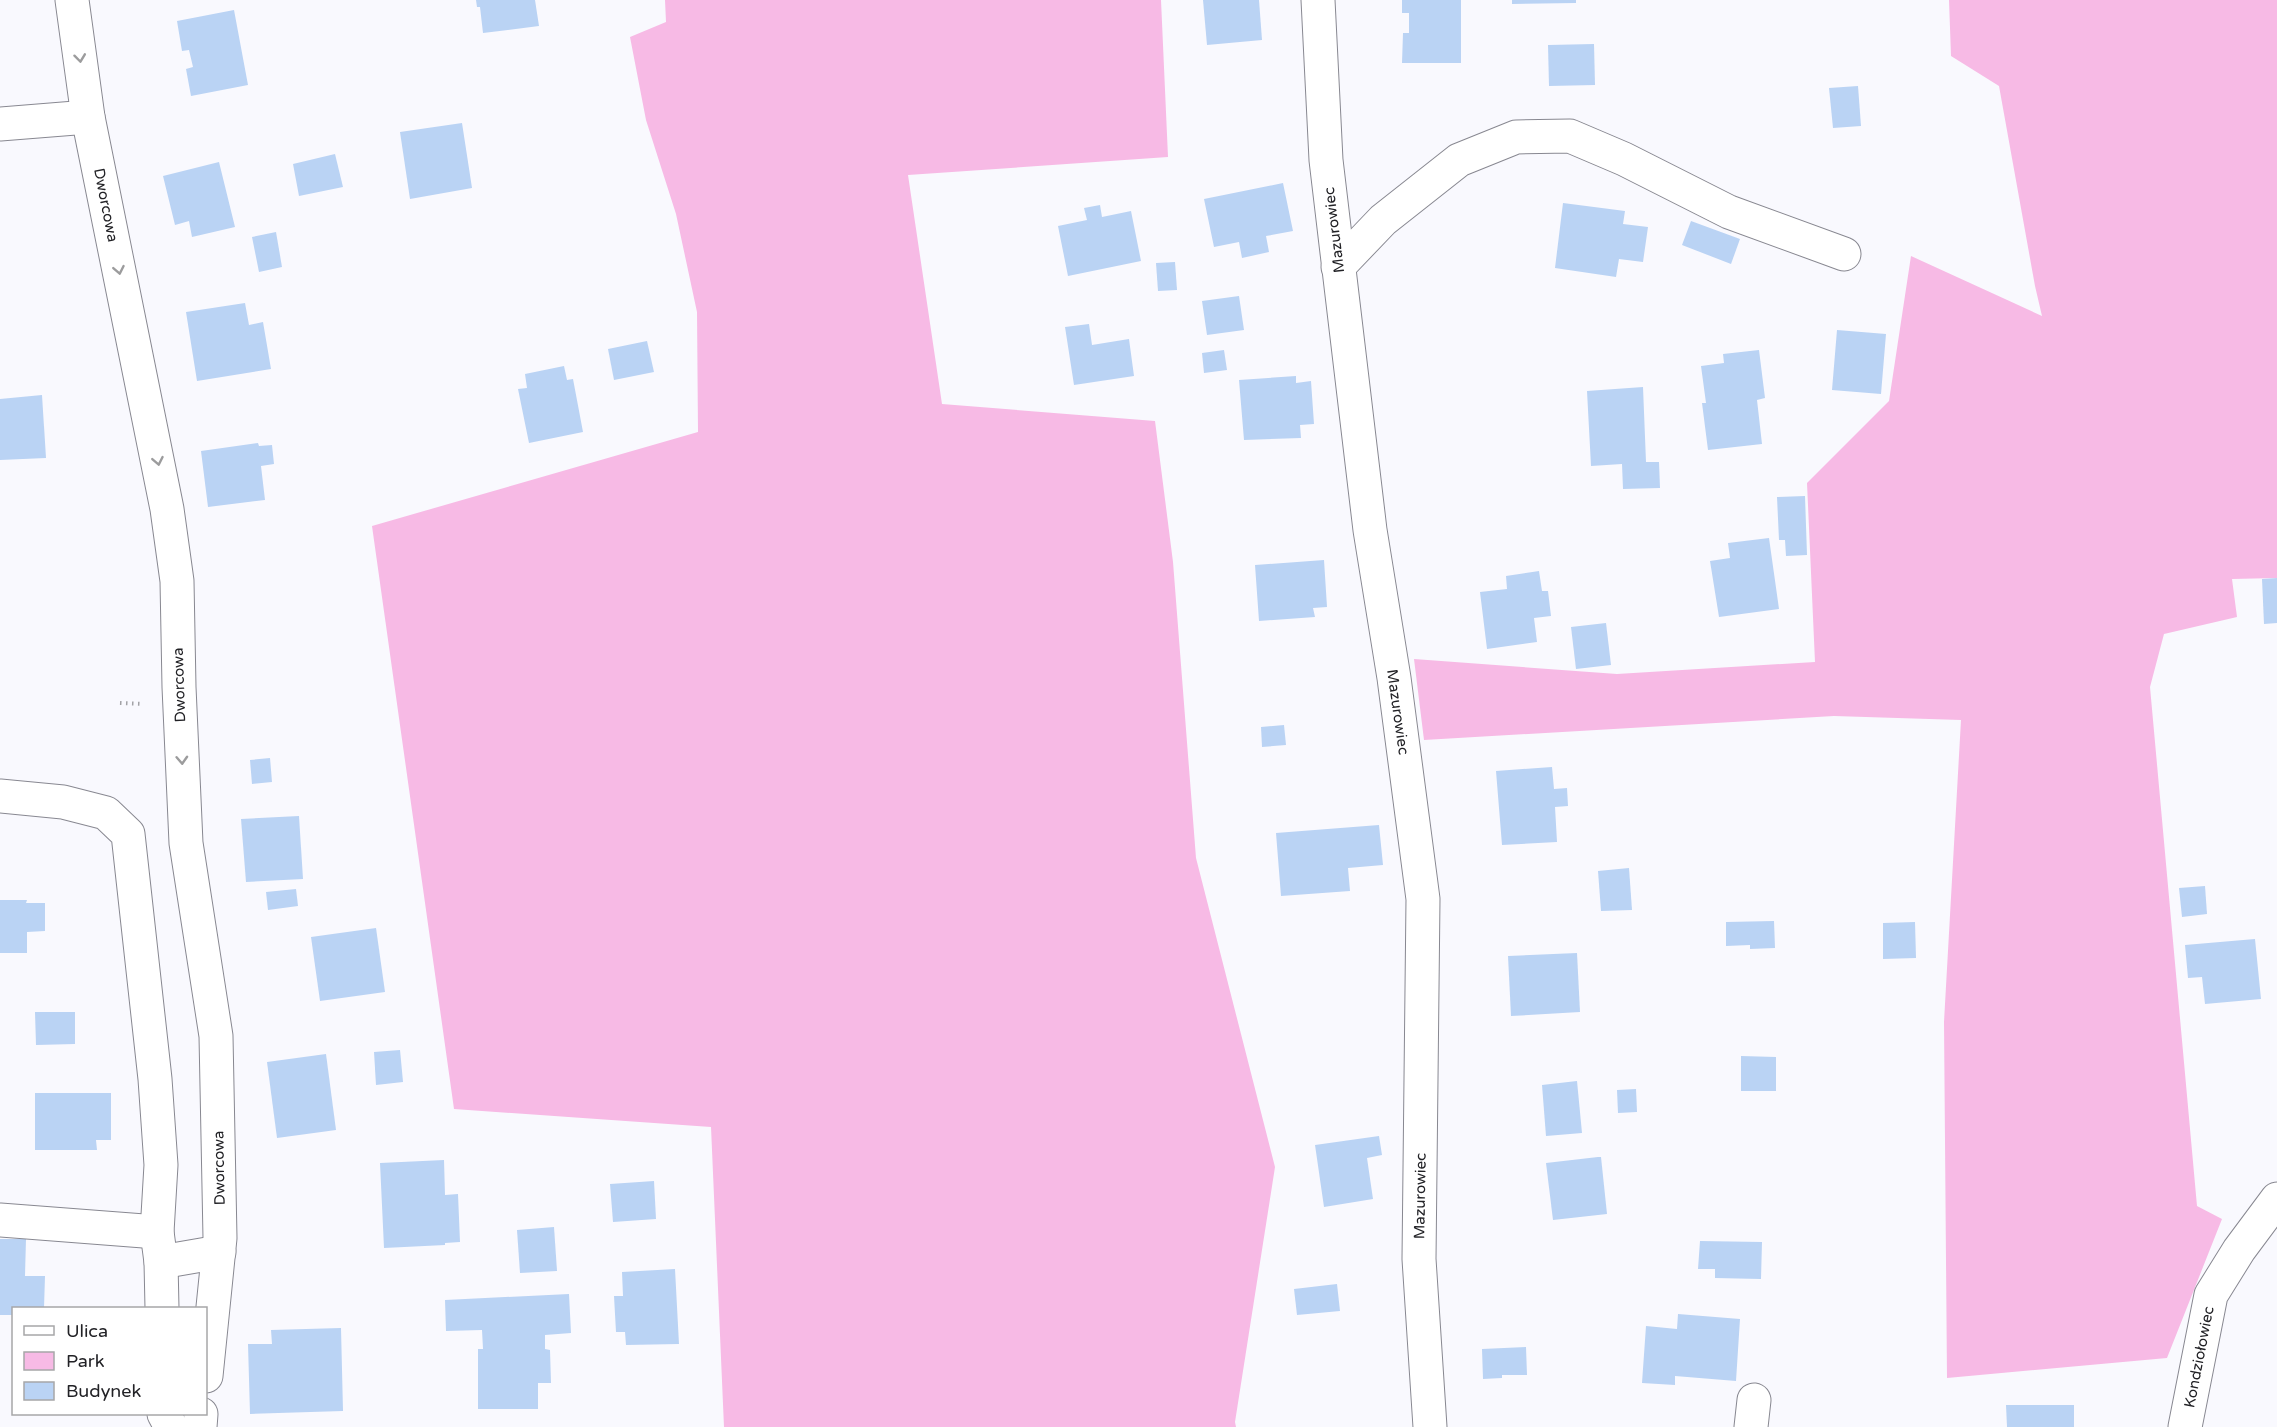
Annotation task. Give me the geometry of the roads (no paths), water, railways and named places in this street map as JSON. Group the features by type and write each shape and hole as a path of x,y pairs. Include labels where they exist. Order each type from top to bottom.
{"street":[{"name":"Dworcowa","path":"72,0 88,117 167,508 177,581 179,705 186,843 216,1036 219,1252 207,1366"},
{"name":"Mazurowiec","path":"1318,0 1326,160 1338,267 1370,530 1394,678 1423,899 1419,1259 1430,1427"},
{"path":"0,124 88,117"},
{"path":"1338,267 1383,220 1459,160 1516,137 1570,136 1624,159 1729,212 1844,254"},
{"path":"0,796 63,802 106,813 128,834 158,1122 161,1165 159,1247 162,1307"},
{"name":"Kondziołowiec","path":"2185,1427 2211,1295 2239,1250 2277,1199"},
{"path":"0,1220 159,1247 219,1252"}]}
